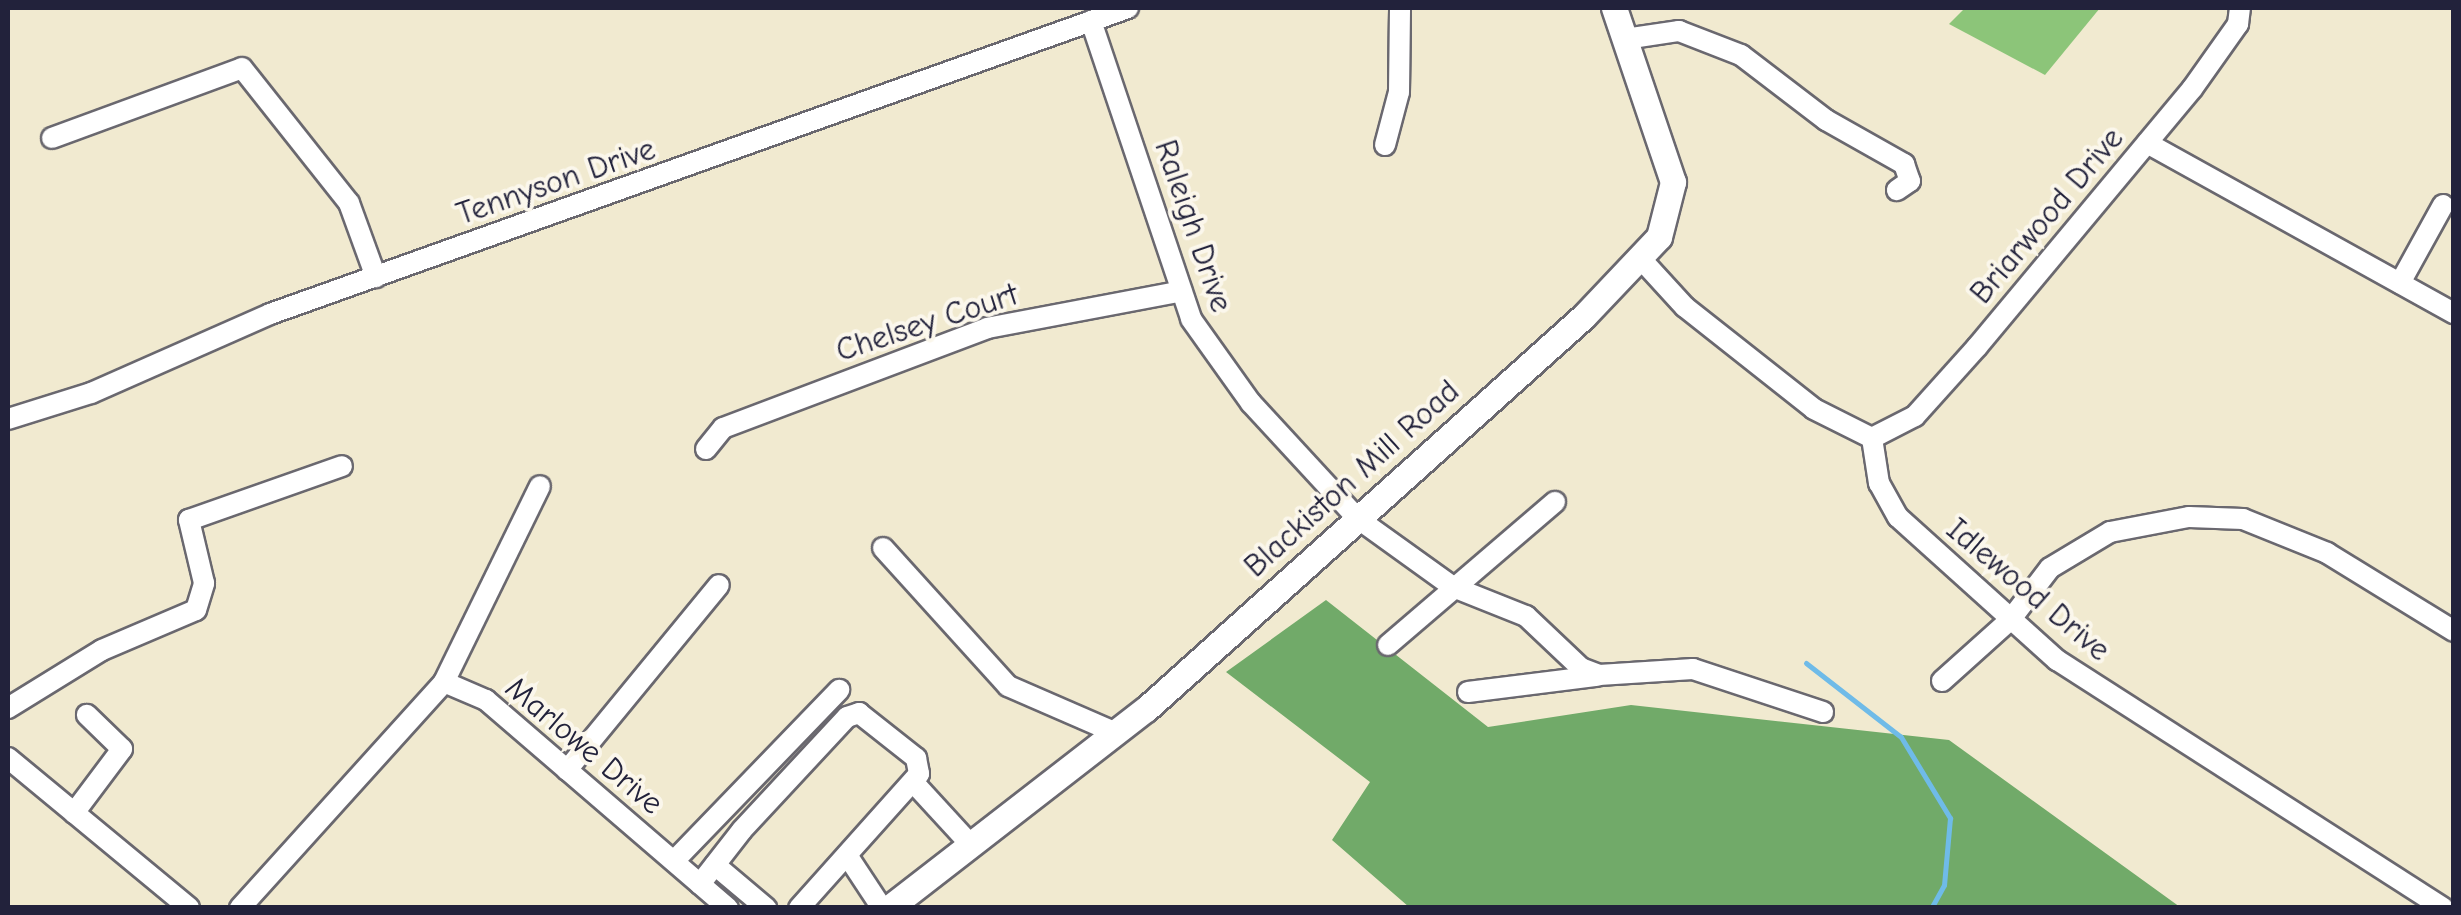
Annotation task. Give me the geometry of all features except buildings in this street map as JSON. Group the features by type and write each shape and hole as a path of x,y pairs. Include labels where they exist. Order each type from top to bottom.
{"main road":[{"name":"Blackiston Mill Road","path":"885,908 972,846 1116,733 1641,259 1664,231 1673,182 1614,8"}],"street":[{"name":"Tennyson Drive","path":"8,419 91,392 270,314 1128,8"},
{"path":"1385,144 1399,92 1400,8"},
{"name":"Briarwood Drive","path":"1872,438 1915,416 2147,143 2238,24 2240,8"},
{"name":"Raleigh Drive","path":"1091,21 1182,291 1209,350 1357,518 1453,587 1526,616 1581,668 1600,675"},
{"path":"1625,39 1679,31 1741,55 1826,120 1904,164 1910,180 1897,190"},
{"path":"52,138 242,68 349,203 376,277"},
{"path":"2147,143 2454,313"},
{"path":"2400,283 2443,205"},
{"path":"1641,259 1685,306 1814,409 1872,438"},
{"name":"Chelsey Court","path":"706,449 723,428 987,328 1182,291"},
{"name":"Idlewood Drive","path":"1872,438 1879,483 1898,517 2011,620 2149,722 2443,908"},
{"path":"8,708 102,650 196,610 204,582 188,520 342,466"},
{"path":"240,908 444,682 540,486"},
{"path":"1388,645 1555,502"},
{"path":"1942,681 2011,620 2050,568 2110,532 2188,516 2243,519 2327,553 2454,632"},
{"path":"883,548 1008,686 1116,733"},
{"path":"568,770 719,585"},
{"path":"1468,692 1692,668 1824,712"},
{"name":"Marlowe Drive","path":"444,682 486,700 728,908"},
{"path":"674,861 839,690"},
{"path":"700,884 853,714 866,716 916,758 914,783 850,858 799,908"},
{"path":"74,813 122,748 87,715"},
{"path":"8,758 189,908"},
{"path":"914,783 972,846"},
{"path":"850,858 885,908"},
{"path":"715,865 766,908"}],"green space":[{"path":"1965,8 2100,8 2045,75 1949,24"},
{"path":"1326,600 1488,727 1631,705 1949,740 2180,907 1409,907 1332,840 1370,782 1226,672"}],"waterway":[{"path":"1806,663 1901,737 1950,818 1944,885 1931,908"}]}
